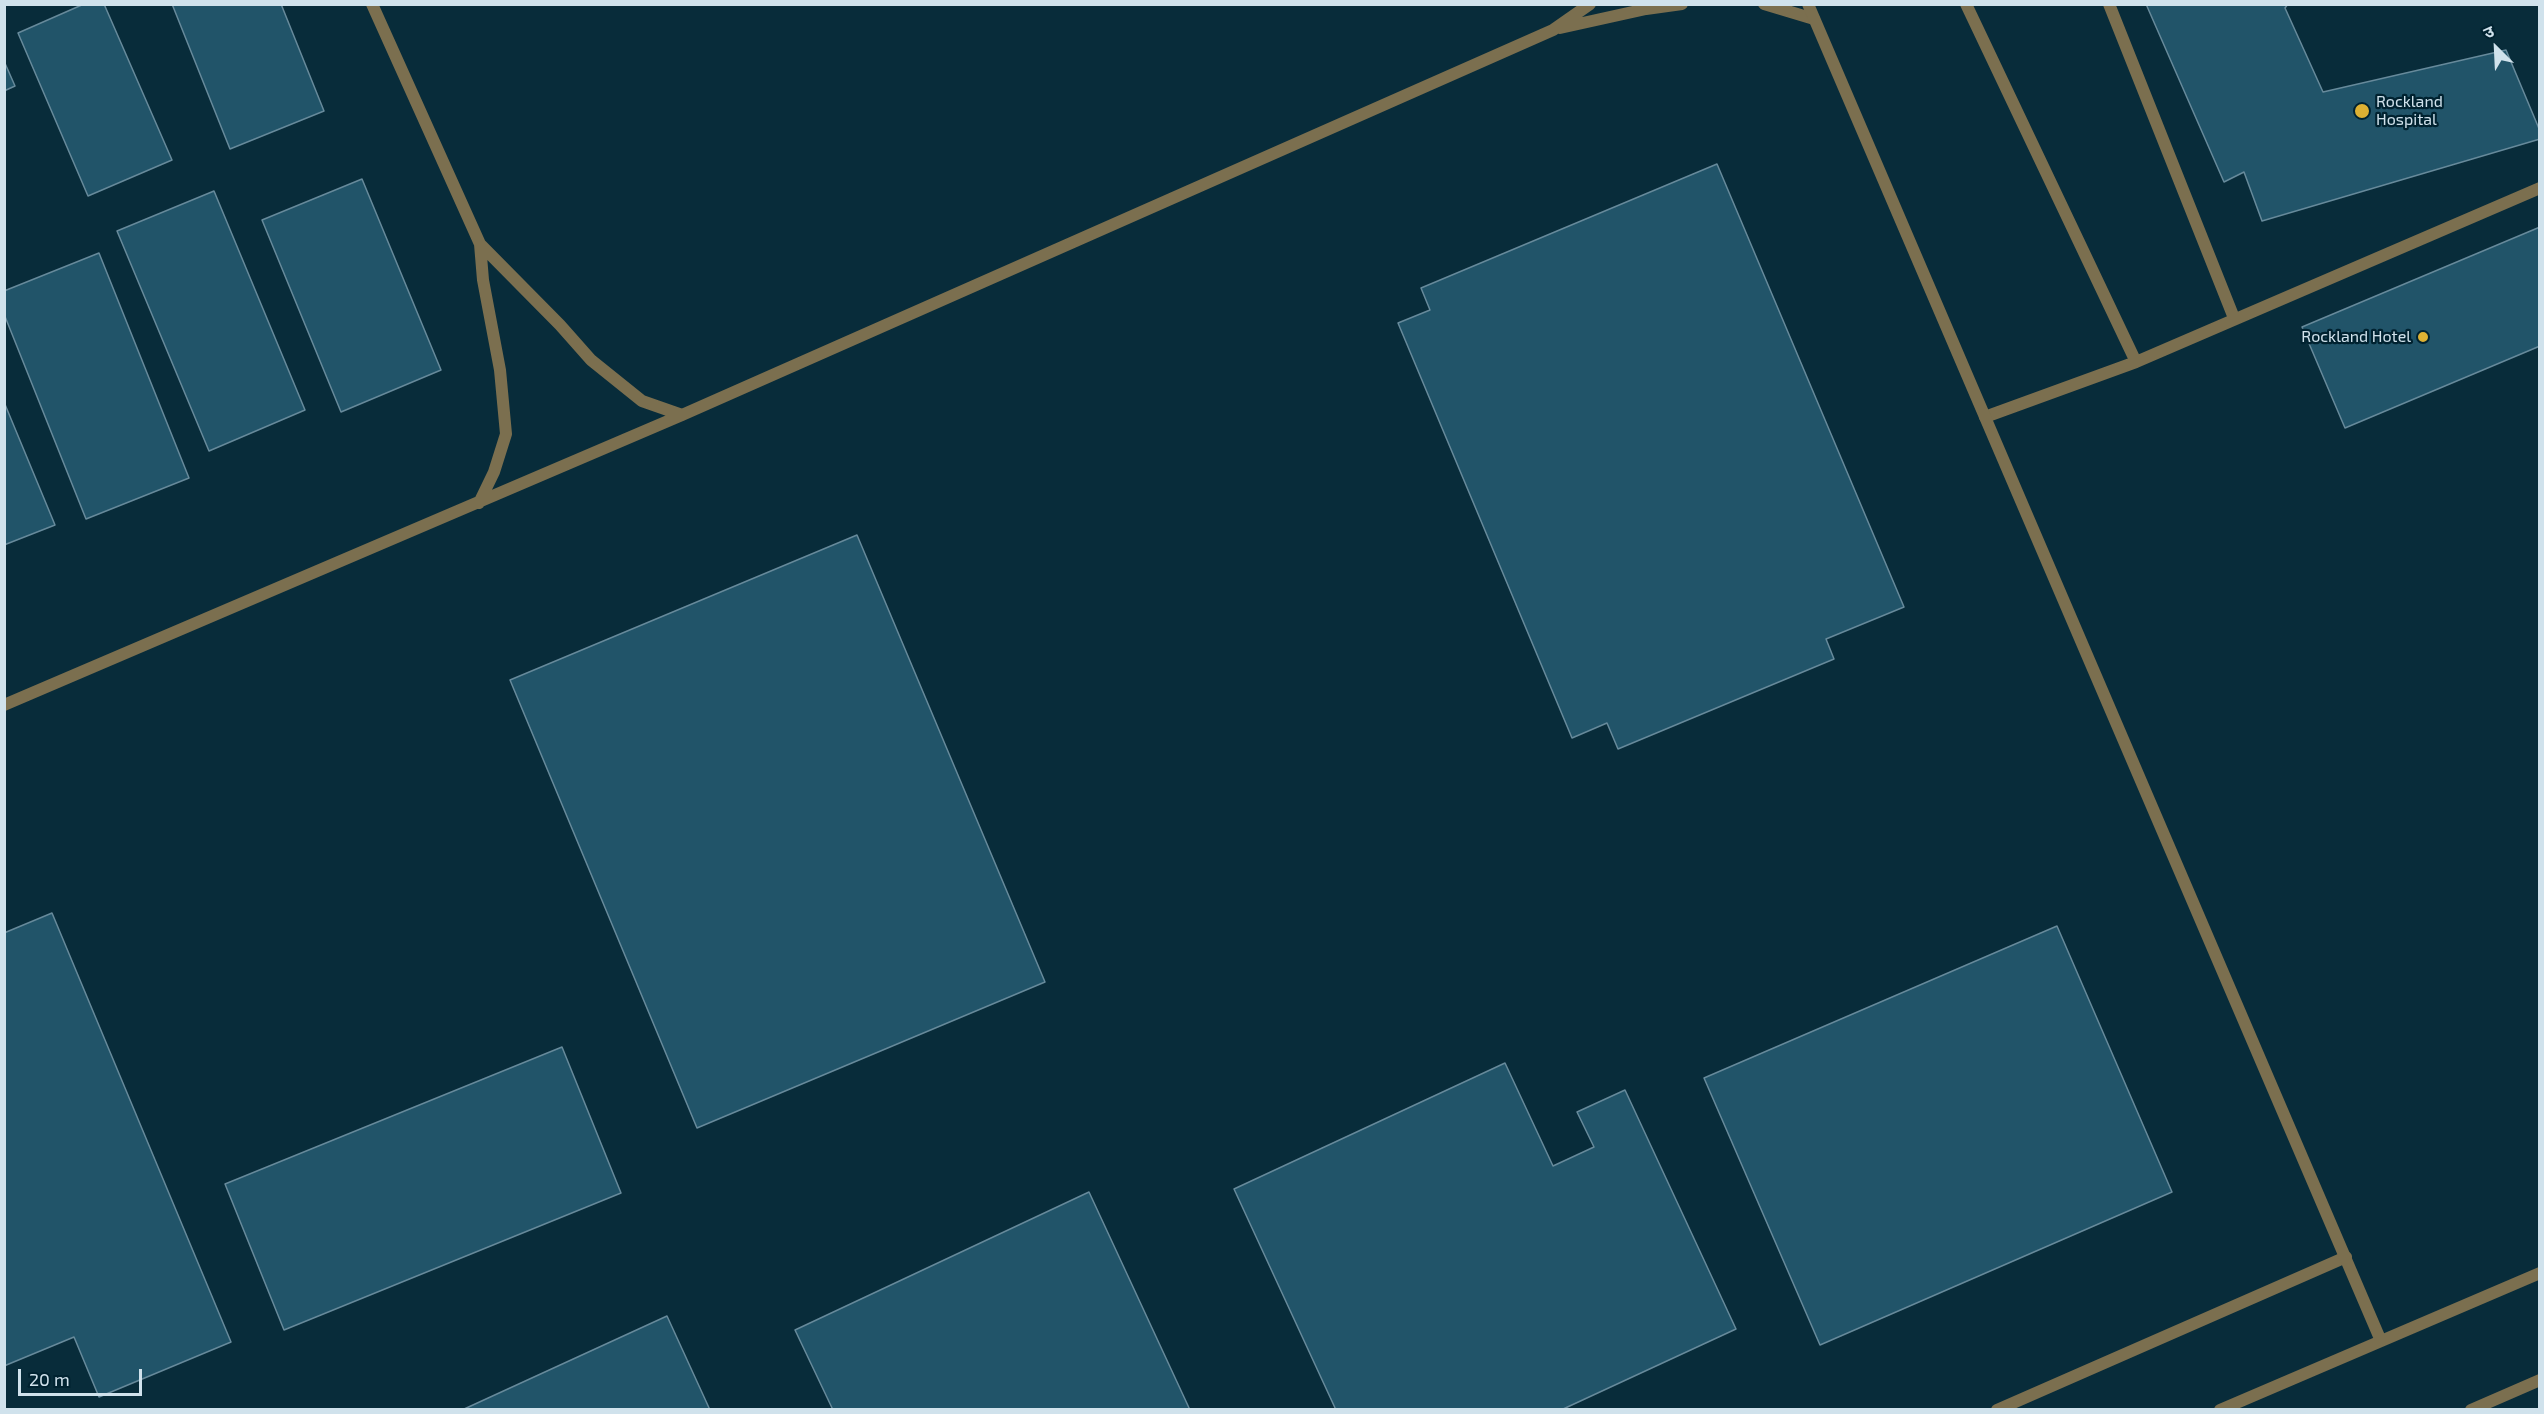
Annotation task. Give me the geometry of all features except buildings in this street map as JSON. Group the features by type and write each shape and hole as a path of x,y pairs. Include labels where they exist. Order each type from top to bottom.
{"street":[{"path":"372,4 480,244 483,280 500,369 506,434 494,472 479,503"},
{"path":"1553,30 1590,4"},
{"path":"4,705 682,415 1553,30 1646,9 1682,4"},
{"path":"1764,4 1814,19"},
{"path":"1808,4 2381,1341"},
{"path":"1966,4 2136,362"},
{"path":"2109,4 2234,318"},
{"path":"1985,417 2136,362 2540,188"},
{"path":"480,244 560,325 591,360 642,401 682,415"},
{"path":"1997,1410 2346,1257"},
{"path":"2220,1410 2540,1273"},
{"path":"2471,1410 2540,1380"}],"place":[{"name":"Rockland Hospital","path":"2362,111"},
{"name":"Rockland Hotel","path":"2423,337"}]}
